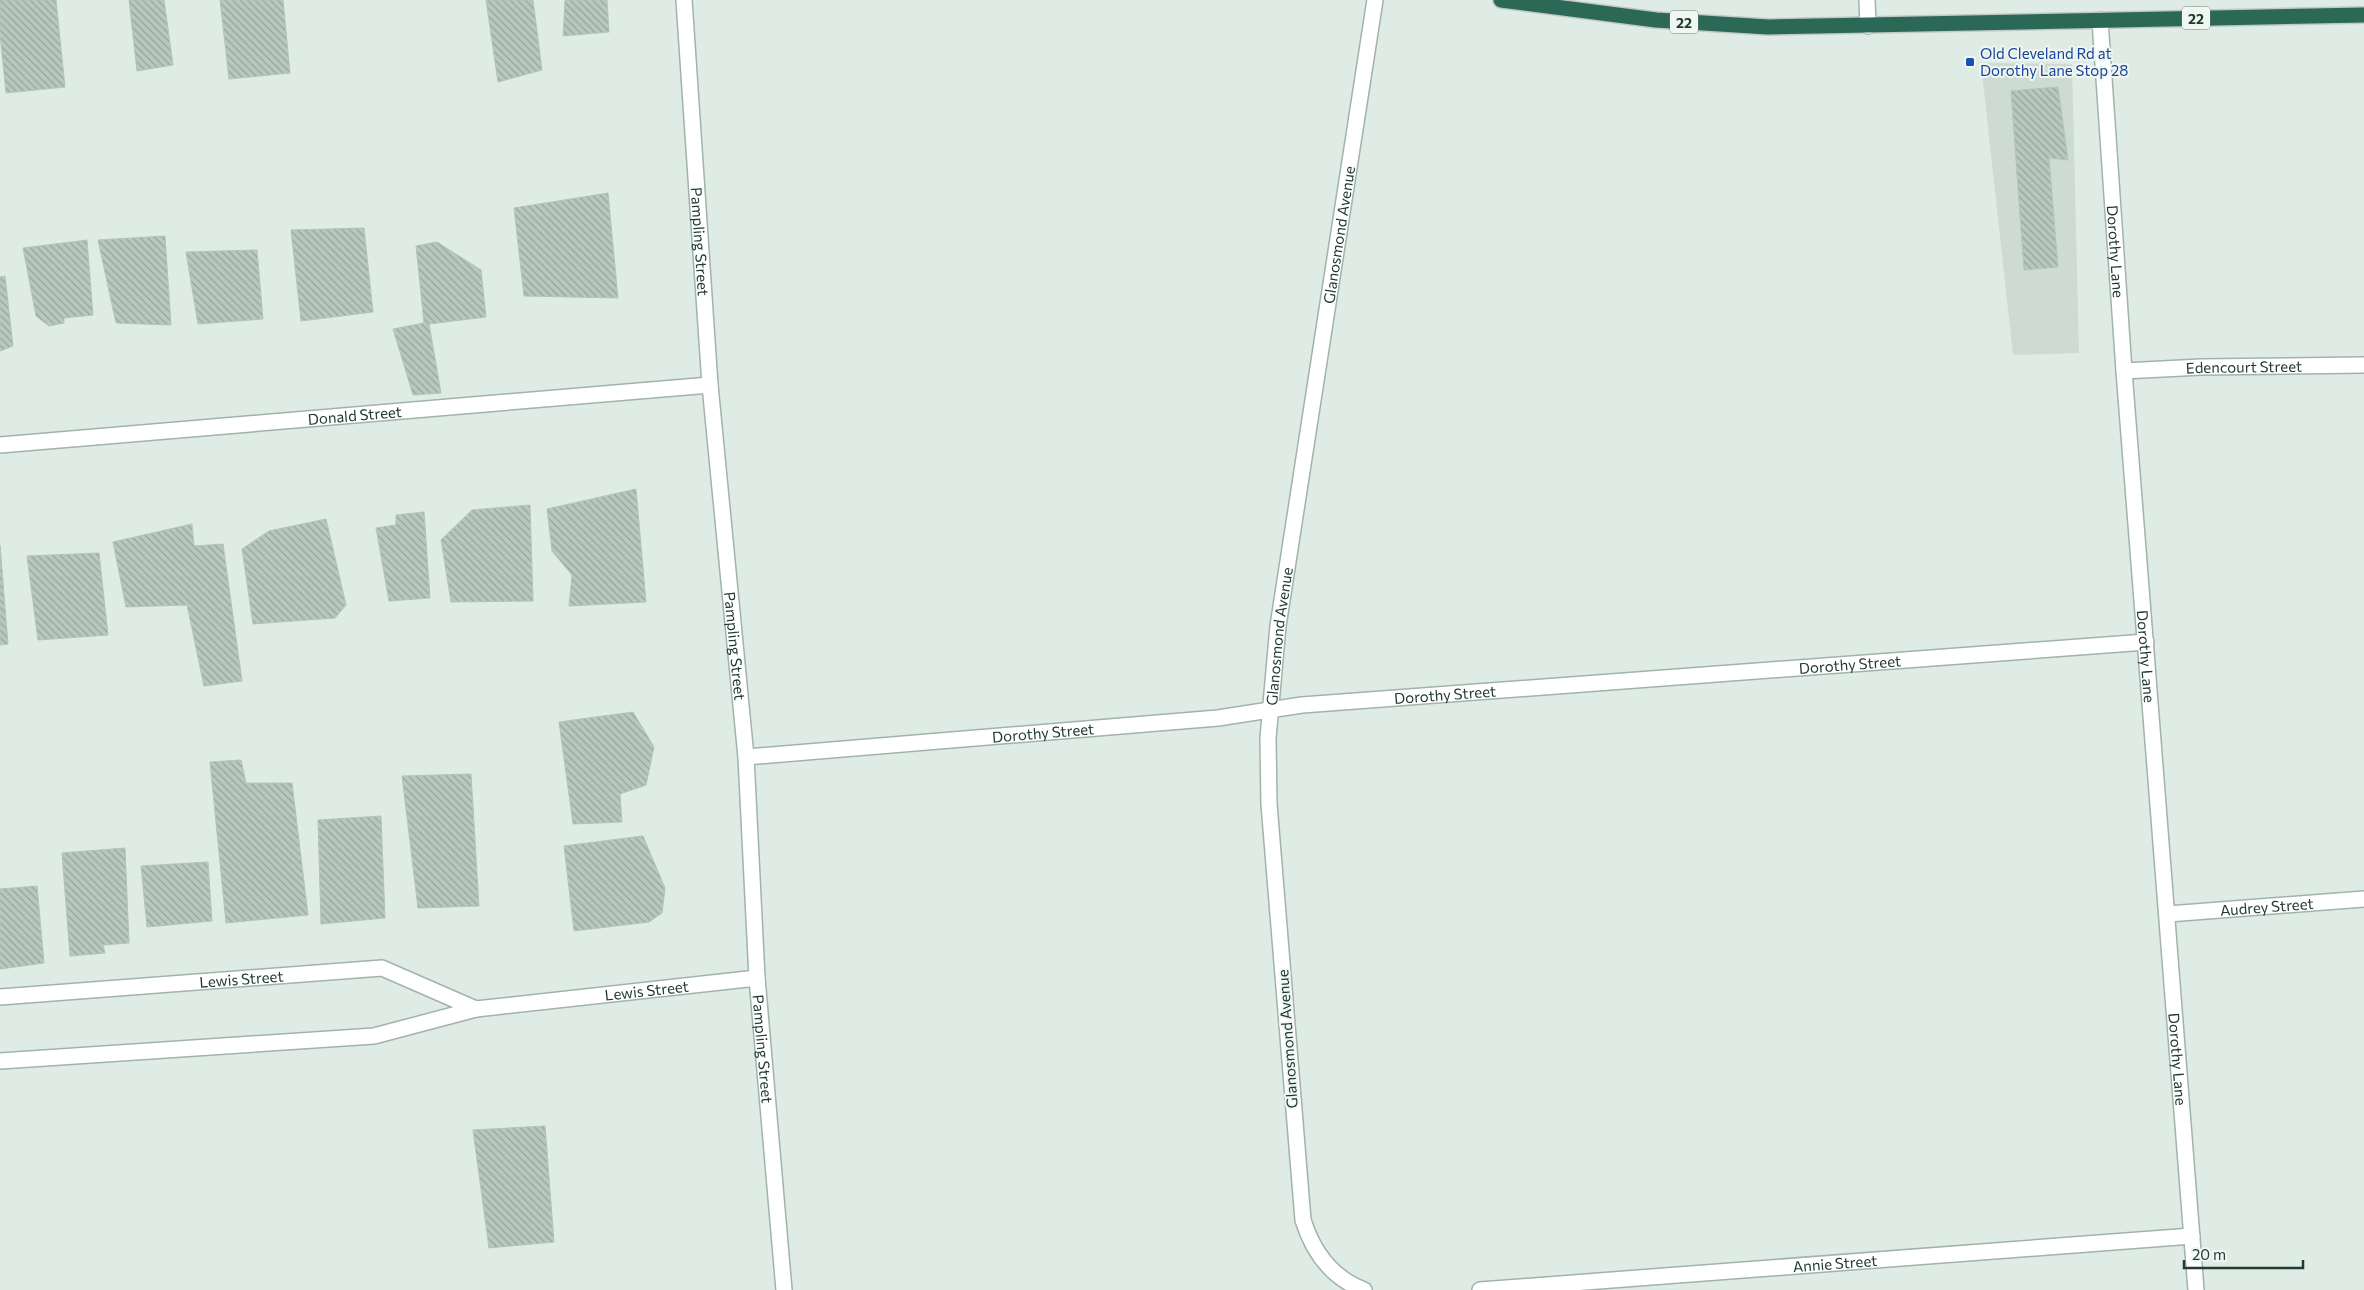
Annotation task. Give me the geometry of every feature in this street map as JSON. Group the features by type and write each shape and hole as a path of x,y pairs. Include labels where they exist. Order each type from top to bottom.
{"highway":[{"name":"22","path":"1501,0 1656,20 1768,27 2364,15"}],"street":[{"name":"Pampling Street","path":"684,0 710,386 746,757 757,978 784,1290"},
{"name":"Glanosmond Avenue","path":"1364,1290 1330,1269 1309,1239 1300,1200 1270,804 1270,710 1278,626 1374,0"},
{"path":"1867,0 1868,26"},
{"name":"Dorothy Lane","path":"2100,20 2124,371 2196,1290"},
{"name":"Edencourt Street","path":"2124,371 2201,367 2364,365"},
{"name":"Donald Street","path":"0,445 710,386"},
{"name":"Dorothy Street","path":"746,757 1218,718 1302,705 2146,642"},
{"name":"Audrey Street","path":"2168,914 2364,899"},
{"name":"Lewis Street","path":"0,997 382,968 476,1009"},
{"name":"Lewis Street","path":"0,1061 374,1036 476,1009 757,978"},
{"name":"Annie Street","path":"1480,1290 2192,1236"}],"shaded area":[{"path":"1981,63 2072,64 2079,353 2013,355"}],"building":[{"path":"0,0 56,0 65,87 6,93 0,34"},
{"path":"129,0 164,0 173,65 137,71"},
{"path":"220,0 283,0 290,73 229,79"},
{"path":"486,0 533,0 542,70 498,82"},
{"path":"565,0 607,0 609,32 563,36"},
{"path":"2058,87 2068,160 2049,158 2058,267 2024,270 2011,91"},
{"path":"608,193 618,298 524,296 514,208"},
{"path":"364,228 373,312 301,321 291,230"},
{"path":"165,236 171,325 116,323 98,240"},
{"path":"87,240 93,315 64,318 64,323 49,326 36,316 23,248"},
{"path":"437,242 481,270 486,317 429,324 441,393 413,395 393,329 424,323 416,246"},
{"path":"257,250 263,319 198,324 186,252"},
{"path":"5,276 13,346 0,351 0,277"},
{"path":"636,489 646,602 569,606 572,575 552,551 547,509"},
{"path":"530,505 533,601 451,602 441,540 472,510"},
{"path":"424,512 430,598 389,601 376,528 396,525 396,515"},
{"path":"326,519 346,605 335,618 253,624 242,549 269,531"},
{"path":"192,524 194,546 223,544 242,681 204,686 187,605 126,607 113,542"},
{"path":"0,545 8,644 0,645"},
{"path":"99,553 108,635 38,640 27,556"},
{"path":"633,712 654,747 646,785 620,794 622,822 573,824 559,722"},
{"path":"241,760 246,783 292,783 308,915 226,923 210,762"},
{"path":"471,774 479,906 418,908 402,776"},
{"path":"381,816 385,918 321,924 318,820"},
{"path":"643,836 665,888 662,913 649,922 574,931 564,846"},
{"path":"125,848 129,943 103,945 105,953 70,956 62,853"},
{"path":"208,862 212,921 147,927 141,866"},
{"path":"37,886 44,963 0,969 0,889"},
{"path":"545,1126 554,1242 489,1248 473,1130"}],"place":[{"name":"Old Cleveland Rd at Dorothy Lane Stop 28","path":"1970,62"}]}
